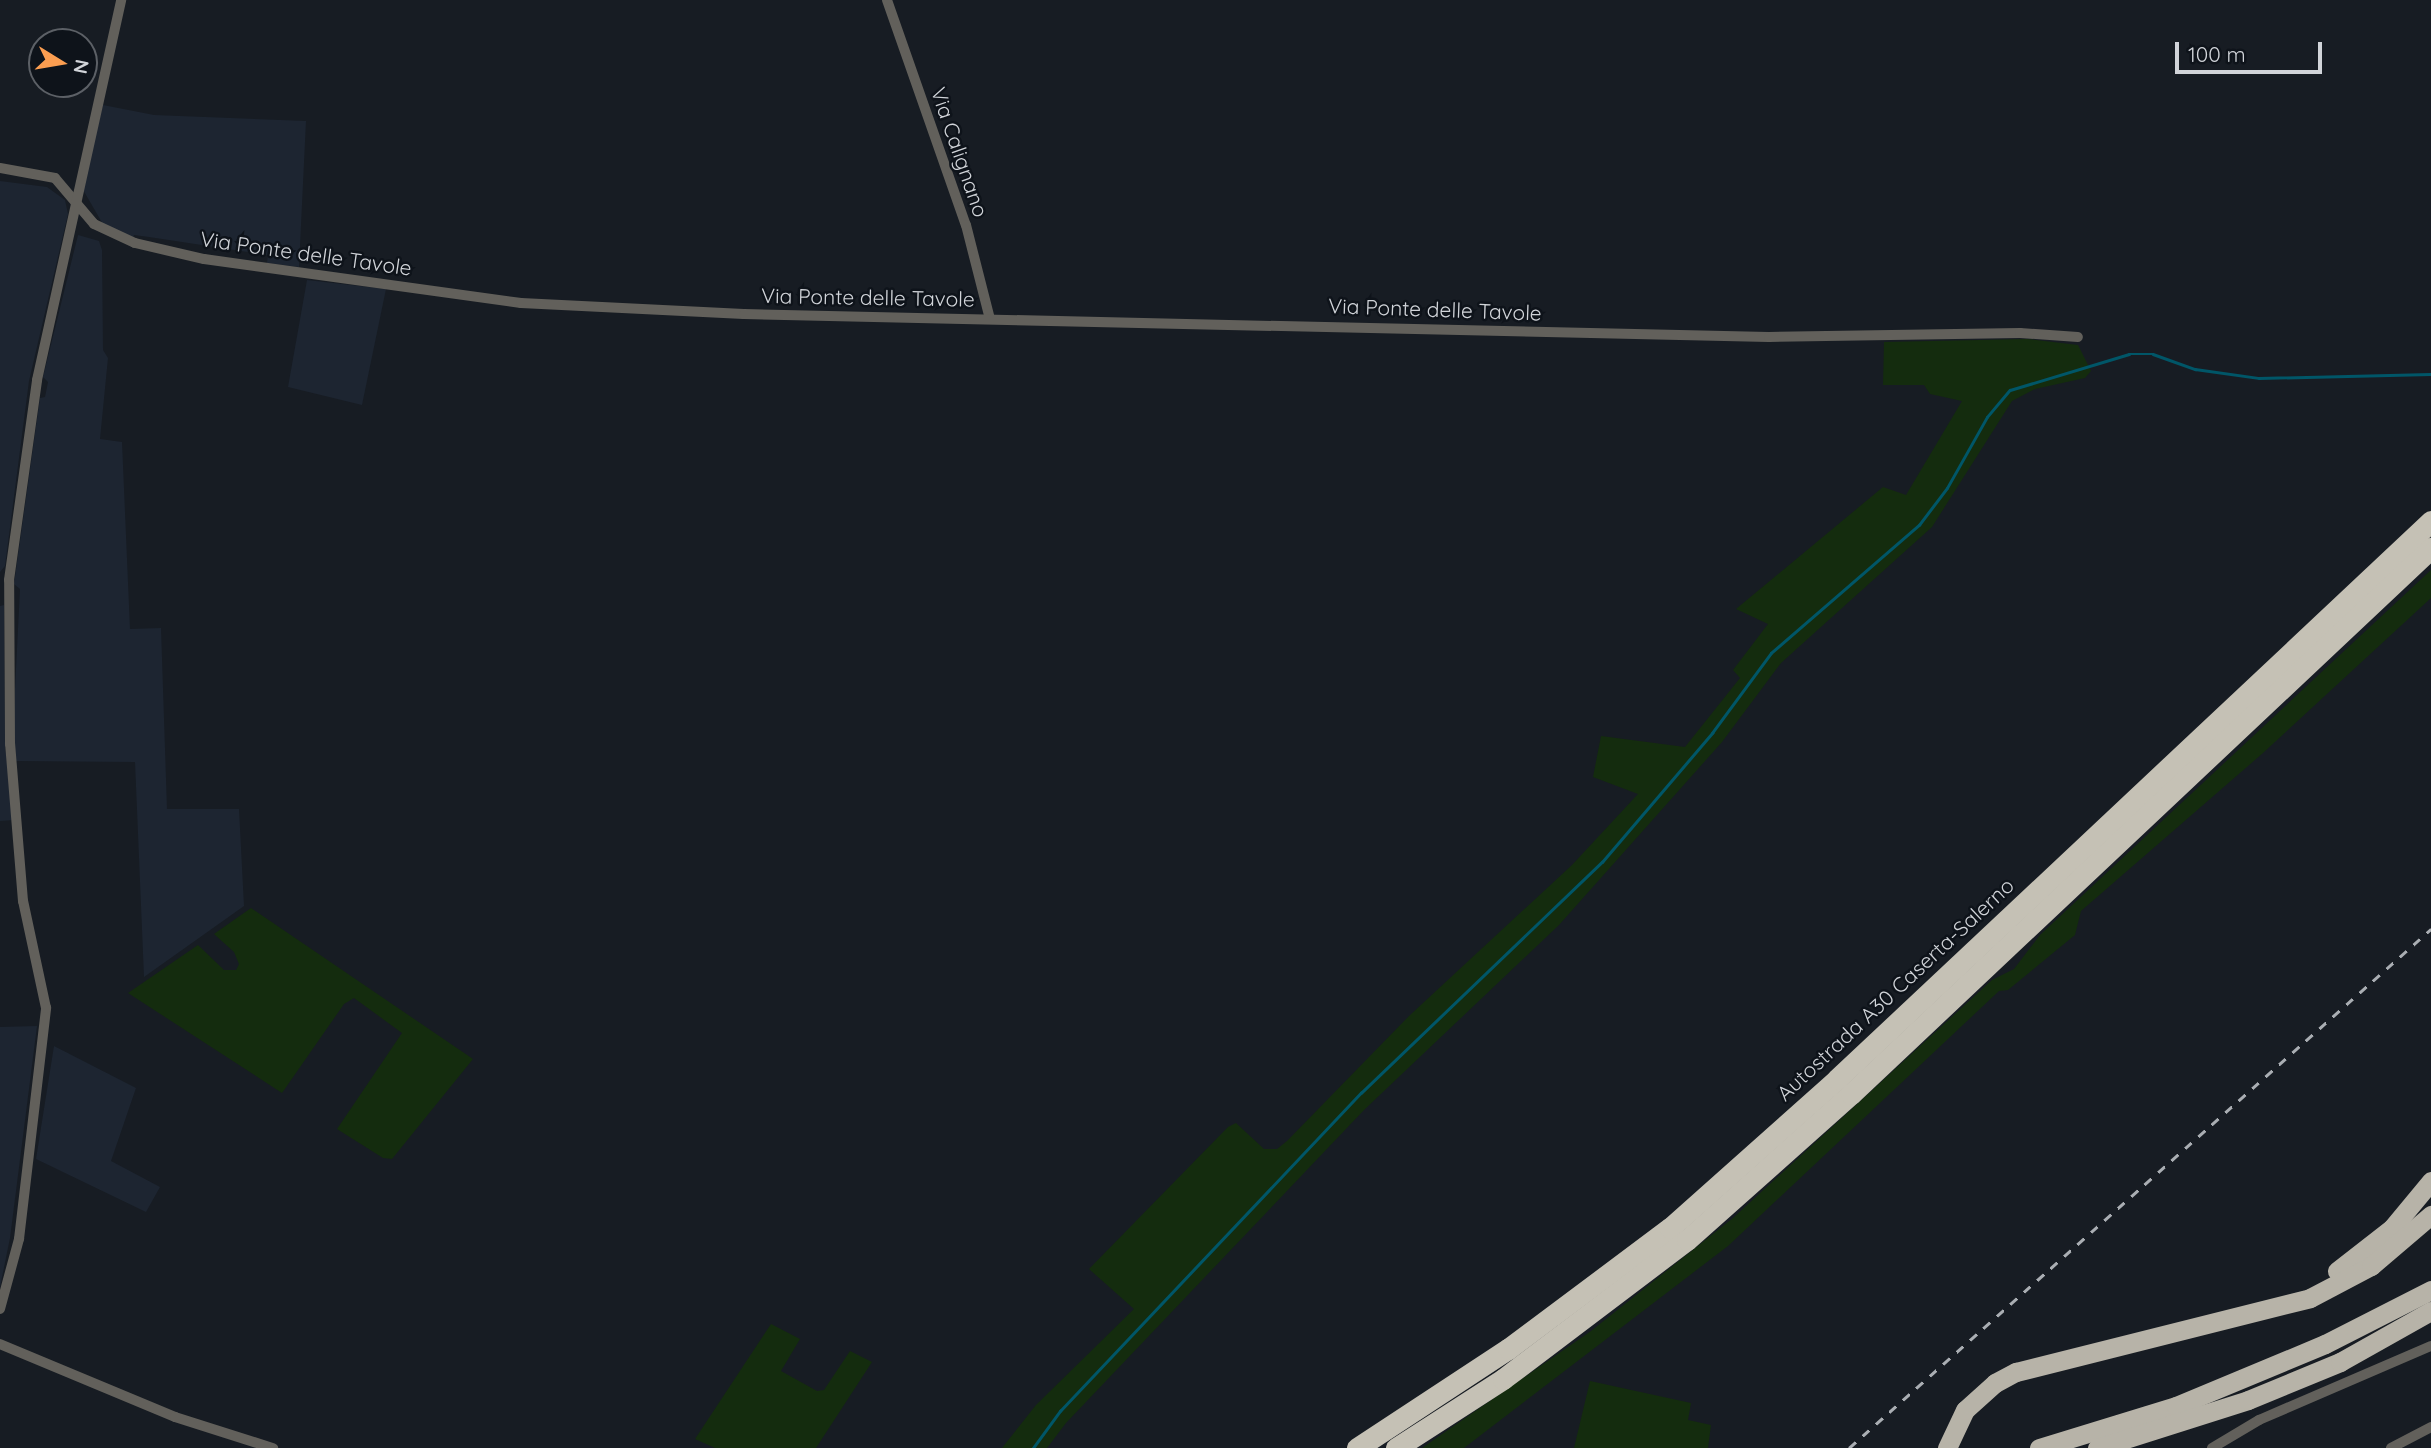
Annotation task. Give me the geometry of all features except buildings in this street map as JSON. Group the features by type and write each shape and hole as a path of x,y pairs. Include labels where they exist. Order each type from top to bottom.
{"highway":[{"name":"Autostrada A30 Caserta-Salerno","path":"1357,1448 1498,1357 1670,1228 1837,1079 2431,521"},
{"path":"1396,1448 1503,1379 1687,1240 1851,1094 2431,548"},
{"path":"2264,1310 2370,1249 2431,1181"},
{"path":"1947,1448 1965,1410 1995,1383 2016,1372 2310,1298 2344,1282 2395,1247 2431,1214"},
{"path":"2340,1362 2428,1297"},
{"path":"2039,1448 2176,1406 2325,1344 2428,1297"},
{"path":"2097,1448 2223,1409 2431,1322"}],"street":[{"path":"0,1309 19,1239 46,1008 23,901 10,744 9,580 37,380 76,199 98,116 121,0"},
{"name":"Via Calignano","path":"887,0 966,225 990,319"},
{"name":"Via Ponte delle Tavole","path":"0,169 55,178 76,199 94,224 135,243 204,259 508,301 744,314 1769,337 2007,332 2078,337"},
{"path":"0,1344 175,1417 273,1448"},
{"path":"2211,1448 2259,1420 2431,1346"},
{"path":"2391,1448 2431,1427"}],"shaded area":[{"path":"103,105 154,115 306,121 299,267 267,263 268,255 134,235 133,239 104,226 82,188"},
{"path":"0,181 47,187 65,200 68,214 29,381 5,566 0,572"},
{"path":"78,235 99,241 102,250 103,350 108,358 100,439 122,442 130,629 161,628 167,809 239,809 244,906 144,977 135,762 16,761 13,729 20,589 14,584 40,398 45,397 48,382 43,377"},
{"path":"307,280 386,289 362,405 288,387"},
{"path":"4,605 5,746 14,820 0,821 0,606"},
{"path":"37,1026 10,1238 0,1287 0,1027"},
{"path":"54,1046 136,1088 111,1161 160,1187 146,1212 36,1159"}],"green space":[{"path":"2027,339 2078,345 2091,371 2085,378 2035,389 2012,401 1932,527 1781,663 1722,742 1559,925 1364,1110 1066,1423 1047,1448 1002,1448 1036,1405 1134,1309 1089,1269 1228,1127 1236,1123 1264,1149 1277,1149 1287,1141 1409,1016 1572,865 1638,794 1593,777 1601,736 1685,747 1740,678 1733,670 1768,624 1736,609 1883,487 1906,495 1962,401 1930,394 1924,385 1883,385 1884,342"},
{"path":"2431,570 2431,598 2263,753 2081,911 2075,935 2008,990 1999,991 1728,1246 1464,1448 1422,1448 1591,1331 1733,1218 1992,980 2014,969 2040,935"},
{"path":"251,908 473,1059 392,1159 383,1158 337,1129 402,1033 354,998 344,1004 282,1093 128,993 198,945 224,970 236,970 239,964 234,952 214,934"},
{"path":"771,1324 800,1339 781,1371 817,1391 824,1390 850,1351 872,1362 816,1448 715,1448 695,1439"},
{"path":"1590,1381 1691,1403 1688,1420 1711,1425 1708,1448 1574,1448"}],"waterway":[{"path":"1033,1448 1060,1411 1361,1093 1602,862 1712,733 1771,653 1919,525 1947,488 1987,417 2010,390 2129,354 2153,354 2195,369 2259,378 2431,374"}],"railway":[{"path":"1849,1448 2431,929"}]}
